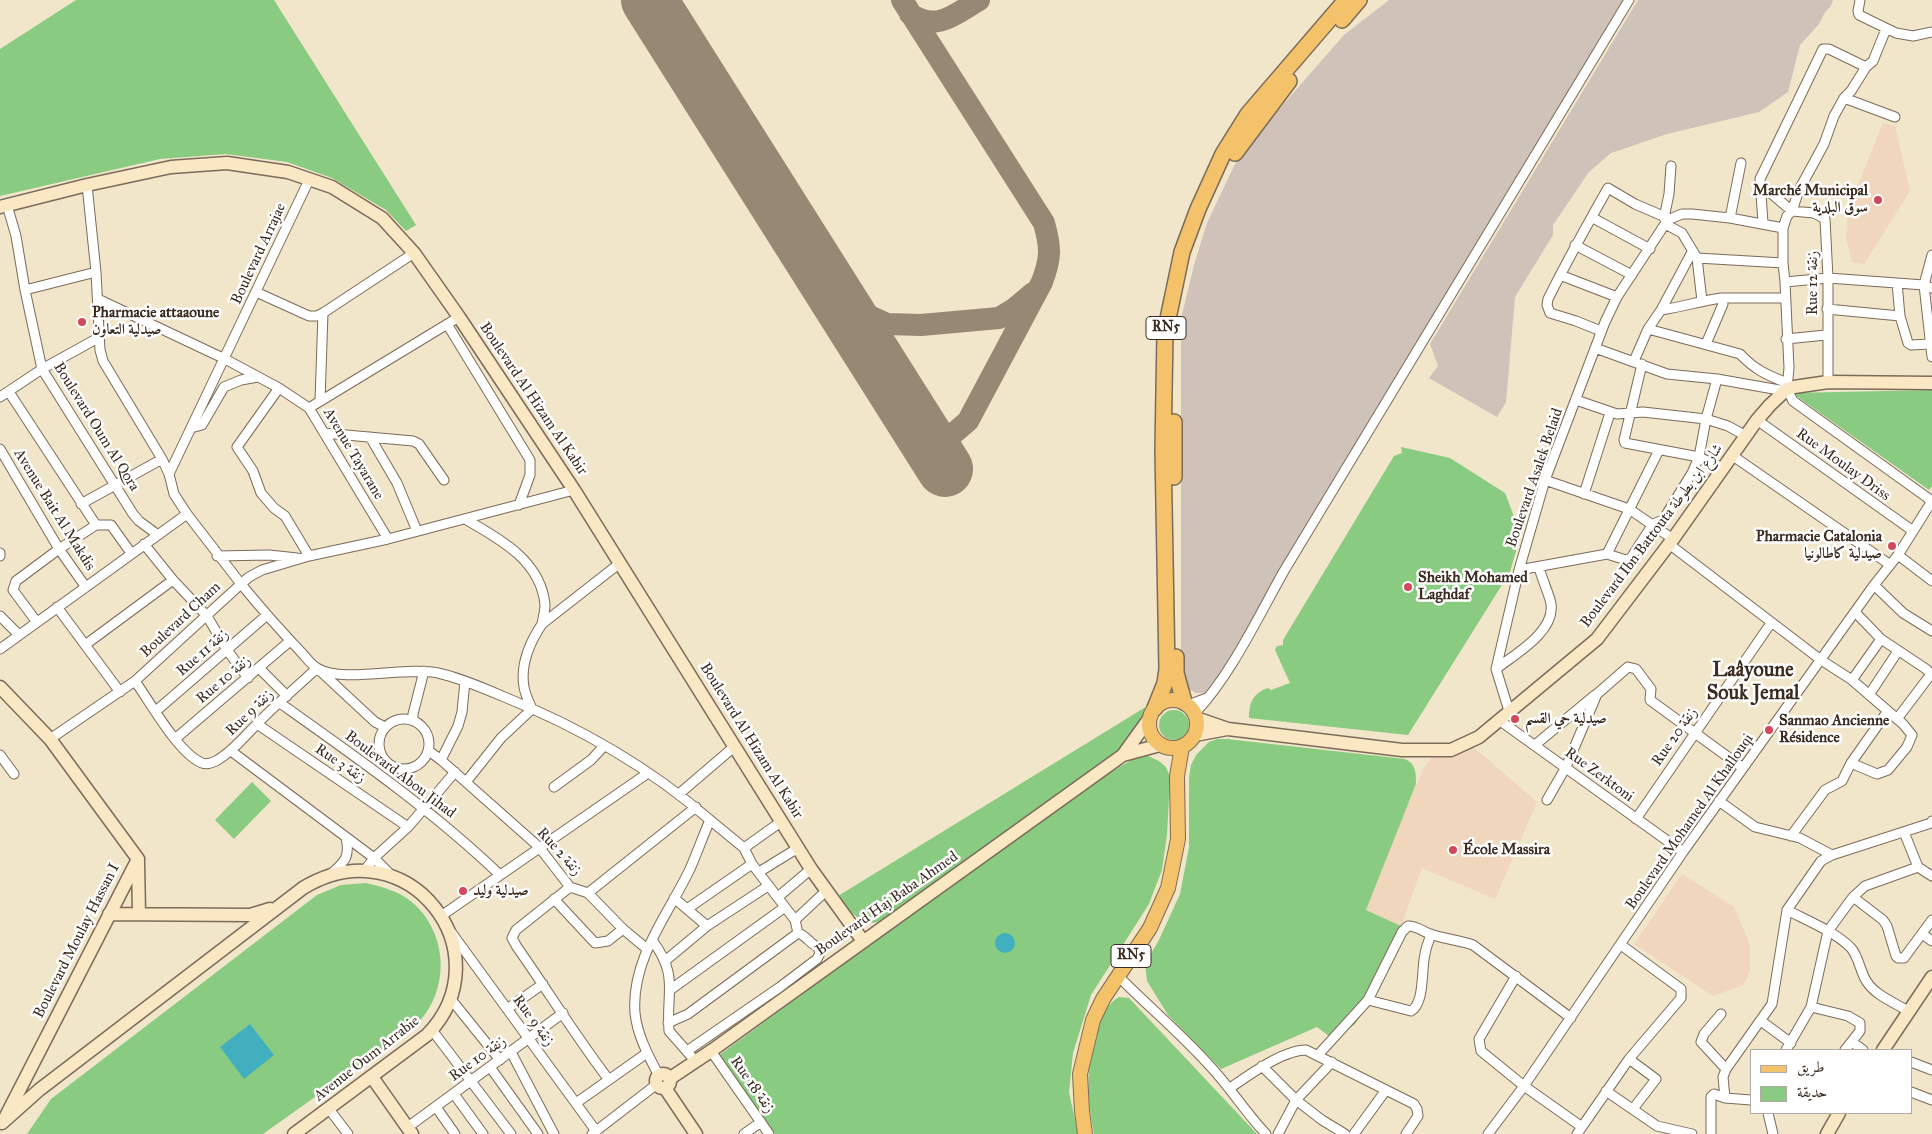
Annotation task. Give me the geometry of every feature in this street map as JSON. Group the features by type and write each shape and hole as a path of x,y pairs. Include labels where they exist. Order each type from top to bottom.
{"highway":[{"name":"RN5","path":"1152,714 1165,683 1167,670 1163,450 1166,333 1182,252 1198,208 1223,154 1248,114 1346,0"},
{"name":"RN5","path":"1191,710 1176,673 1174,413 1176,328 1186,274 1216,189 1238,147 1285,86 1359,0"}],"main road":[{"path":"1152,714 1169,700 1191,710"},
{"name":"RN5","path":"1191,710 1197,723 1195,735"},
{"name":"RN5","path":"1152,714 1151,734 1162,746 1177,776"},
{"path":"1162,746 1182,747 1195,735"},
{"name":"RN5","path":"1085,1134 1080,1074 1087,1040 1103,999 1150,928 1168,888 1178,839 1177,776 1182,747"}],"street":[{"path":"1228,729 1191,710 1210,697 1553,123 1629,0"},
{"path":"1860,0 1859,15 1886,29 1914,36 1932,32"},
{"path":"1786,388 1789,368 1786,338 1783,228 1787,216 1792,211 1799,190 1820,151 1844,98 1851,91 1866,66 1873,61 1886,29"},
{"path":"1764,223 1760,179 1824,49 1829,49 1866,66"},
{"path":"1844,98 1895,117"},
{"name":"Boulevard Al Hizam Al Kabir","path":"4,206 87,185 171,168 227,163 288,172 332,187 382,218 414,253 459,317 574,490 736,746 811,869 863,941"},
{"path":"1730,218 1741,163"},
{"path":"1671,166 1666,220 1650,249 1617,297 1603,327 1550,313 1547,305 1548,299 1575,245 1593,218 1608,188 1666,220 1682,233 1695,255 1702,301"},
{"name":"Boulevard Arrajae","path":"169,474 309,180"},
{"path":"1760,184 1792,211"},
{"name":"Boulevard Cham","path":"50,739 135,681 241,584 218,556 174,494 169,474 162,459 103,360 98,338 98,299 87,185"},
{"name":"Boulevard Oum Al Qora","path":"4,206 16,236 24,290 42,369 139,521 158,535"},
{"name":"Rue 12 زنقة","path":"1792,211 1814,213 1825,219 1828,278 1826,335 1828,382"},
{"path":"1666,220 1682,214 1730,218 1783,228"},
{"path":"1593,218 1650,249"},
{"path":"1575,245 1632,275"},
{"path":"256,292 309,316 317,316 414,253"},
{"path":"1695,255 1783,263"},
{"path":"1695,255 1648,330 1638,363 1624,440 1625,444 1699,457 1724,469"},
{"path":"1932,255 1928,286 1932,356"},
{"path":"24,290 96,272"},
{"path":"1560,275 1617,297"},
{"path":"1785,282 1828,278 1928,286"},
{"path":"1897,283 1900,316 1908,343 1911,345 1930,344"},
{"path":"1661,310 1690,306 1702,301 1721,298 1786,298"},
{"path":"1706,344 1723,304 1721,298"},
{"name":"Avenue Tayarane","path":"98,299 225,359 279,388 309,408 388,539"},
{"path":"1827,309 1900,316"},
{"path":"320,401 323,313"},
{"path":"309,408 459,317"},
{"path":"447,324 530,460 530,475 520,504"},
{"name":"Boulevard Asalek Belaid","path":"1496,669 1519,570 1545,480 1603,327"},
{"path":"1648,330 1740,354 1763,374 1786,388 1793,401 1932,501"},
{"path":"1786,338 1826,335"},
{"path":"0,397 42,369 98,338"},
{"path":"1595,348 1667,374 1786,388 1828,382 1932,383"},
{"path":"191,428 202,425 224,387 241,380 258,377"},
{"path":"1519,570 1607,554 1626,560 1631,558 1653,524 1663,520 1686,485 1699,457 1706,419 1717,379"},
{"path":"279,388 237,446 252,471 261,493 274,508 285,516 306,558"},
{"name":"Boulevard Ibn Battouta شارع ابن بطوطة","path":"1228,729 1402,750 1451,750 1479,737 1509,710 1597,639 1671,542 1757,420 1786,388"},
{"path":"9,392 96,525"},
{"path":"1576,400 1610,413 1643,412 1706,419 1728,426 1746,436"},
{"path":"1584,494 1610,413"},
{"name":"Rue Moulay Driss","path":"1757,420 1913,531"},
{"path":"324,433 413,441 419,444 444,480"},
{"path":"370,437 397,483 417,531"},
{"name":"Avenue Bait Al Makdis","path":"0,449 59,549 85,586"},
{"path":"1607,554 1659,450"},
{"path":"1733,456 1889,564"},
{"path":"81,504 162,459"},
{"path":"1545,480 1630,509 1653,524 1671,542 1771,623 1852,680 1887,712 1898,719 1912,735 1907,747 1888,770 1877,774 1851,763"},
{"path":"385,727 375,722 317,668 267,615 241,584 262,570 574,490"},
{"name":"Boulevard Mohamed Al Khallouqi","path":"1488,1134 1524,1086 1719,801 1822,660 1889,564 1898,555 1932,501"},
{"path":"0,649 36,621 187,514"},
{"path":"465,519 520,554 534,573 542,589 545,606 542,624"},
{"path":"36,621 13,590 16,581 59,549 96,525 111,525 131,553"},
{"path":"144,544 173,580 207,616 227,650 248,678"},
{"path":"218,556 269,555 306,558"},
{"path":"1898,555 1932,581"},
{"path":"532,709 524,687 523,673 527,652 534,636 542,624 620,564"},
{"path":"1509,710 1496,669 1538,636 1550,618 1551,601 1539,567"},
{"path":"85,645 173,580"},
{"path":"1874,585 1903,613 1932,631"},
{"path":"57,607 120,692"},
{"path":"1855,612 1881,638 1931,674 1898,719"},
{"name":"Rue 11 زنقة","path":"156,711 267,615"},
{"path":"0,616 18,634"},
{"name":"Rue 20 زنقة","path":"1636,819 1771,623"},
{"path":"1852,680 1881,638"},
{"name":"Rue 10 زنقة","path":"175,739 290,640"},
{"path":"1869,695 1898,651"},
{"path":"1535,745 1628,667 1636,669 1650,689 1650,700 1743,768"},
{"path":"259,668 287,696"},
{"path":"317,668 346,675 424,671 437,673 465,681 581,732 679,794 744,848 752,864 795,920 798,933"},
{"name":"Rue 9 زنقة","path":"175,739 195,759 208,764 231,751 317,668"},
{"path":"413,720 424,671"},
{"path":"135,681 175,739"},
{"path":"441,760 458,726 462,712 465,681"},
{"name":"Boulevard Moulay Hassan I","path":"0,687 50,739 138,859 1,1124"},
{"path":"1547,800 1566,768 1597,694"},
{"name":"Boulevard Abou Jihad","path":"280,703 381,775 458,836 500,874"},
{"path":"466,782 502,738 532,709"},
{"path":"1791,836 1825,790 1842,781 1851,763 1887,712"},
{"path":"1124,755 1152,714"},
{"path":"398,720 413,720 425,729 430,743 429,751 421,763 408,769 395,768 388,764 380,750 381,734 385,727 398,720"},
{"name":"Rue Zerktoni","path":"1499,720 1683,852"},
{"name":"Rue 3 زنقة","path":"257,724 408,827"},
{"path":"1195,735 1228,729"},
{"path":"554,787 591,760 604,746"},
{"path":"679,794 736,746"},
{"path":"1124,755 1162,746"},
{"path":"231,751 374,858 392,876"},
{"name":"Rue 2 زنقة","path":"429,751 539,846 570,887 588,893 623,929 647,949"},
{"path":"0,755 14,774"},
{"name":"Boulevard Haj Baba Ahmed","path":"594,1133 1124,755"},
{"path":"381,775 388,764"},
{"path":"365,870 374,858 408,827 455,772"},
{"path":"440,915 648,773"},
{"path":"1719,801 1756,827 1791,836 1810,843 1832,855"},
{"path":"588,893 696,807"},
{"path":"696,1134 647,1053 635,1014 635,998 643,958 690,869 710,820"},
{"path":"744,848 782,821"},
{"path":"1725,1098 1723,1077 1726,1069 1772,1004 1788,910 1821,861 1832,855 1932,822"},
{"path":"1904,832 1918,868 1932,876"},
{"path":"331,874 347,857 346,837"},
{"path":"759,872 798,848"},
{"path":"138,859 139,914"},
{"path":"687,909 752,864"},
{"path":"1761,1021 1788,1047 1811,1007 1828,932 1853,897 1865,886 1918,868"},
{"path":"778,897 811,869"},
{"name":"Avenue Oum Arrabie","path":"284,903 317,880 331,874 365,870 392,876 419,891 430,901 448,928 455,960 455,976 450,998 432,1030 415,1045 294,1134"},
{"path":"665,961 707,926 768,886"},
{"path":"570,887 516,930 512,938 583,1046 609,1080"},
{"path":"795,920 826,891"},
{"path":"1853,897 1888,926 1898,958 1904,958 1932,920"},
{"path":"674,898 707,926"},
{"path":"554,899 595,943 608,941 623,929"},
{"path":"109,914 250,915 264,912 284,903"},
{"path":"1,1124 39,1090 284,903"},
{"path":"670,990 785,907"},
{"path":"1788,910 1849,946 1854,952 1867,983 1908,1011"},
{"path":"1318,1055 1368,1000 1402,932 1408,926 1415,926 1431,934 1460,940 1473,945 1571,1018"},
{"name":"Rue 9 زنقة","path":"448,928 576,1103 594,1133"},
{"path":"668,1023 688,1014 798,933"},
{"path":"687,1051 817,959 820,953 818,947 811,944 804,935 798,933"},
{"path":"1368,1000 1411,1011 1416,1008 1420,997 1425,954 1431,934"},
{"path":"1922,934 1932,941"},
{"path":"652,940 668,968 670,990 669,1031 695,1062"},
{"path":"1516,976 1483,1030 1479,1039 1479,1047 1481,1051 1579,1131 1629,1059 1681,998 1681,990 1621,946"},
{"path":"1118,976 1208,1064 1230,1088 1253,1120 1266,1134"},
{"path":"1884,1049 1932,977"},
{"path":"507,1009 543,984"},
{"path":"450,998 500,1060"},
{"path":"1811,1007 1848,1016 1860,1022 1860,1031 1846,1049"},
{"name":"Rue 10 زنقة","path":"410,1131 436,1107 563,1013"},
{"path":"1721,1014 1704,1034 1701,1042 1726,1069"},
{"path":"432,1030 510,1134"},
{"path":"1852,1042 1862,1049"},
{"path":"1230,1088 1262,1066 1298,1050 1306,1050 1414,1104 1418,1116 1406,1134"},
{"name":"Rue 18 زنقة","path":"711,1051 770,1134"},
{"path":"511,1052 554,1134"},
{"path":"576,1103 647,1053"},
{"path":"1629,1059 1656,1079 1656,1082 1633,1109"},
{"path":"1278,1134 1296,1100 1332,1062"},
{"path":"1912,1062 1932,1070"},
{"path":"1262,1066 1296,1100 1322,1120 1345,1134"},
{"path":"490,1067 538,1134"},
{"path":"372,1077 410,1131"},
{"path":"1354,1134 1386,1090"},
{"path":"1606,1090 1657,1126 1688,1134"},
{"path":"1912,1092 1932,1100"},
{"path":"454,1094 483,1134"},
{"path":"1711,1134 1711,1098 1714,1094 1725,1098 1750,1100"},
{"path":"436,1107 455,1134"},
{"path":"329,1109 348,1134"},
{"path":"1768,1114 1773,1134"},
{"path":"1830,1133 1839,1114"},
{"path":"744,1134 761,1122"}],"shaded area":[{"path":"1389,0 1623,0 1212,688 1206,693 1196,693 1188,689 1181,681 1181,346 1182,315 1194,265 1207,223 1234,166 1260,131 1344,35"},
{"path":"1638,0 1833,0 1819,24 1800,45 1788,92 1759,112 1667,134 1611,153 1589,172 1553,225 1553,235 1515,297 1506,402 1497,417 1429,378 1438,366 1430,344"},
{"name":"Marché Municipal سوق البلدية","path":"1883,123 1895,126 1910,191 1864,264 1852,262 1846,238 1848,210"},
{"name":"École Massira","path":"1472,746 1537,802 1495,899 1422,868 1401,926 1366,910 1401,820 1425,766 1433,756"},
{"path":"1682,874 1734,907 1750,945 1750,972 1743,985 1713,996 1634,944"}],"green space":[{"path":"76,0 274,0 416,225 406,231 386,210 332,178 287,162 226,154 160,159 0,196 0,49"},
{"path":"1932,390 1932,486 1929,490 1792,393"},
{"name":"Sheikh Mohamed Laghdaf","path":"1401,447 1450,458 1505,493 1515,519 1524,523 1510,572 1408,735 1249,718 1251,703 1255,696 1268,688 1271,690 1290,683 1275,650 1277,646 1283,645 1283,640 1394,456 1402,453"},
{"path":"1157,700 1126,746 886,920 873,923 859,918 847,908 838,896"},
{"path":"1174,710 1185,714 1189,725 1185,736 1174,740 1163,736 1159,725 1163,714"},
{"path":"1217,739 1405,759 1413,766 1416,780 1366,910 1401,926 1373,998 1355,1024 1334,1040 1317,1027 1221,1069 1168,1015 1147,981 1145,963 1158,942 1180,894 1189,847 1189,778 1191,765 1196,755 1209,742"},
{"path":"1138,756 1148,756 1159,761 1166,767 1170,777 1167,835 1162,870 1149,904 1091,995 1073,1053 1069,1092 1078,1134 775,1134 718,1056 1108,774"},
{"path":"252,782 271,801 234,839 215,820"},
{"path":"366,883 396,892 412,902 432,927 438,942 440,973 437,989 432,1003 423,1017 410,1029 263,1134 27,1134 51,1099 317,895 341,885"},
{"path":"1119,997 1129,998 1257,1134 1094,1134 1089,1092 1091,1052 1094,1038 1103,1016 1109,1005"}],"water":[{"path":"1005,933 1012,936 1015,943 1012,950 1005,953 998,950 995,943 998,936"},
{"path":"250,1024 274,1055 244,1079 220,1047"}],"taxiway":[{"path":"902,0 1044,223 1049,246 1047,266 1042,282 968,421 933,451"},
{"path":"910,14 920,19 938,21 954,15 979,0"},
{"path":"830,287 849,308 887,324 921,325 999,318 1014,309 1033,293"}],"runway":[{"path":"649,0 945,469"}],"place":[{"name":"Marché Municipal سوق البلدية","path":"1878,200"},
{"name":"Pharmacie attaaoune صيدلية التعاون","path":"82,322"},
{"name":"Pharmacie Catalonia صيدلية كاطالونيا","path":"1892,546"},
{"name":"Sheikh Mohamed Laghdaf","path":"1408,587"},
{"name":"صيدلية حي القسم","path":"1515,719"},
{"name":"Sanmao Ancienne Résidence","path":"1769,730"},
{"name":"École Massira","path":"1453,850"},
{"name":"صيدلية وليد","path":"463,891"}],"district":[{"name":"Laâyoune Souk Jemal","path":"1753,682"}]}
